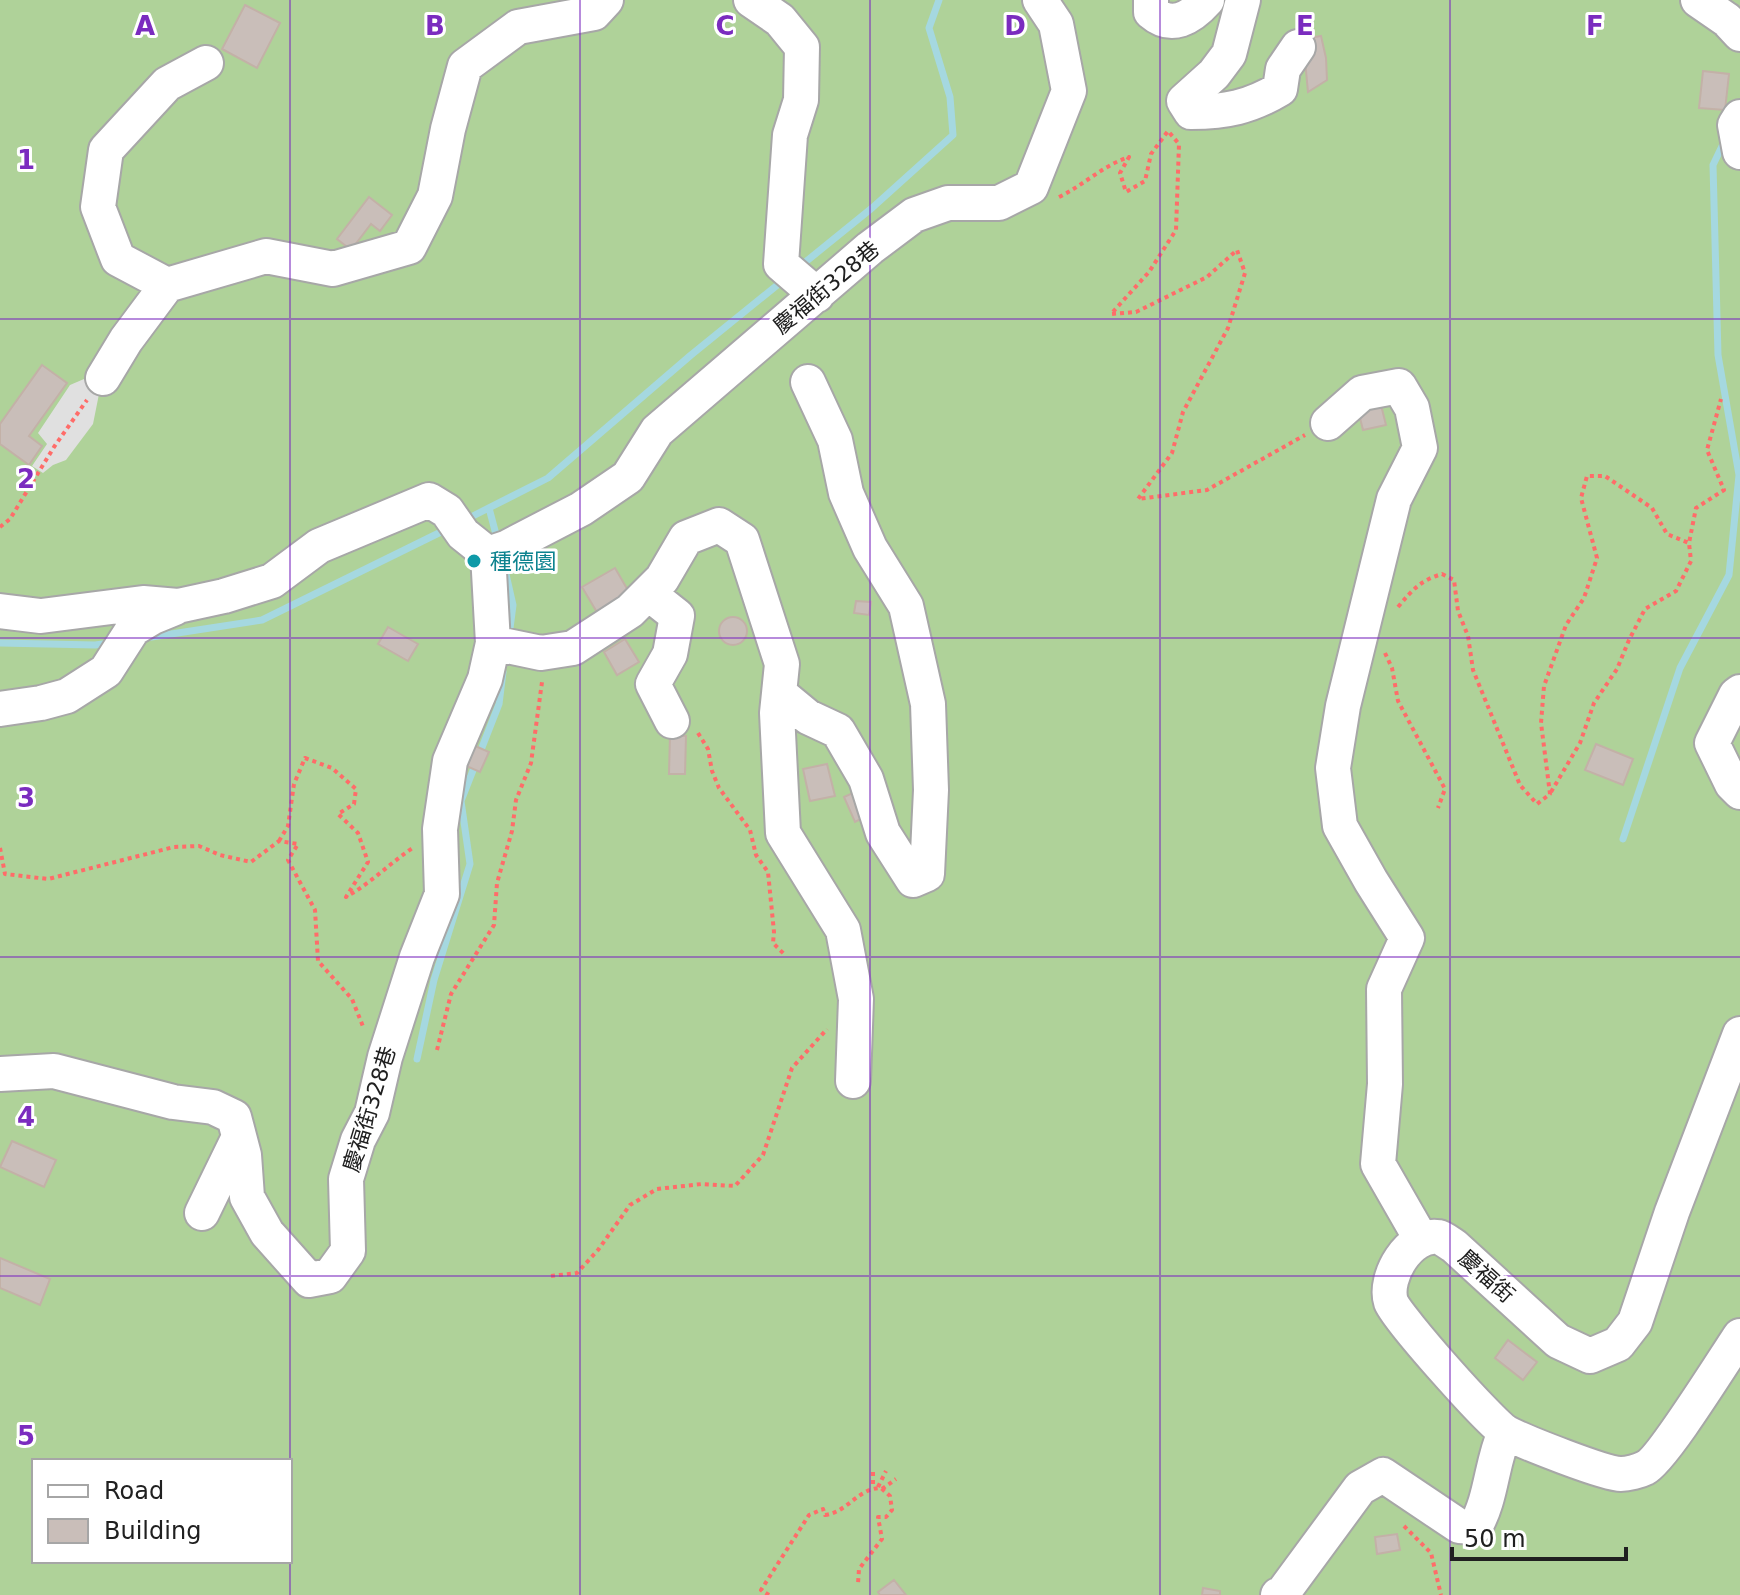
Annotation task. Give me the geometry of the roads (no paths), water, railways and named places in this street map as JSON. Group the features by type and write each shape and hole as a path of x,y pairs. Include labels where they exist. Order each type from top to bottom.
{"street":[{"path":"103,378 126,340 167,285 266,256 333,269 409,247 435,196 465,66 518,27 552,10 594,13 606,0"},
{"path":"751,0 780,20 802,47 801,100 790,135 800,281"},
{"name":"慶福街328巷","path":"0,1074 54,1071 173,1102 213,1107 234,1117 244,1155 247,1197 267,1233 309,1280 330,1276 348,1251 346,1179 358,1140 372,1113 389,1045 417,957 442,894 440,829 450,761 503,645 479,540 581,509 628,477 657,431 800,281 870,248 914,215 948,203 999,203 1031,187 1069,91 1056,24 1040,0"},
{"path":"1151,0 1151,12 1160,20 1179,22 1195,14 1207,0"},
{"path":"1243,0 1229,54 1214,74 1184,101 1191,112 1212,112 1254,104 1280,89 1283,69 1298,47"},
{"path":"1698,0 1727,20 1740,34"},
{"path":"167,285 118,259 98,207 106,150 167,84 206,63"},
{"path":"1740,117 1735,125 1740,152"},
{"path":"779,693 808,717 838,731 866,779 883,833 913,880 927,874 931,790 928,704 906,606 870,548 858,521 846,493 835,440 808,382"},
{"path":"1328,423 1362,393 1399,386 1412,408 1420,448 1394,499 1343,706 1333,768 1340,826 1407,938 1384,989 1385,1084 1378,1164 1421,1239 1396,1262 1390,1284 1391,1301 1406,1327 1505,1432 1600,1470 1622,1474 1647,1468 1664,1449 1740,1336"},
{"path":"0,709 67,696 106,671 126,641 153,617 178,606 272,581 319,546 429,500 479,540"},
{"path":"503,645 541,653 573,648 606,629 648,593 662,579 686,538 719,525 742,540 782,664 777,713 783,833 843,930 856,999 853,1081"},
{"path":"648,593 677,616 670,654 653,684 683,724"},
{"path":"0,611 41,616 143,603 178,606"},
{"path":"1740,692 1712,743 1732,784 1740,791"},
{"name":"慶福街","path":"1421,1239 1439,1237 1454,1246 1558,1341 1590,1356 1618,1344 1635,1322 1672,1212 1740,1034"},
{"path":"202,1213 239,1137"},
{"path":"1278,1595 1282,1594 1360,1488 1383,1475 1459,1526 1475,1527 1486,1508 1496,1453 1505,1432"}],"waterway":[{"path":"798,268 872,208 953,135 950,97 929,28 939,0"},
{"path":"1623,839 1680,668 1729,575 1739,475 1718,355 1713,165 1725,140"},
{"path":"465,520 548,478 786,278"},
{"path":"489,508 498,542"},
{"path":"145,638 262,620 447,529"},
{"path":"505,570 513,605 509,636"},
{"path":"0,643 110,643"},
{"path":"417,1059 434,980 470,864 461,801 499,704 503,672"}],"place":[{"name":"種德園","path":"474,561"}]}
